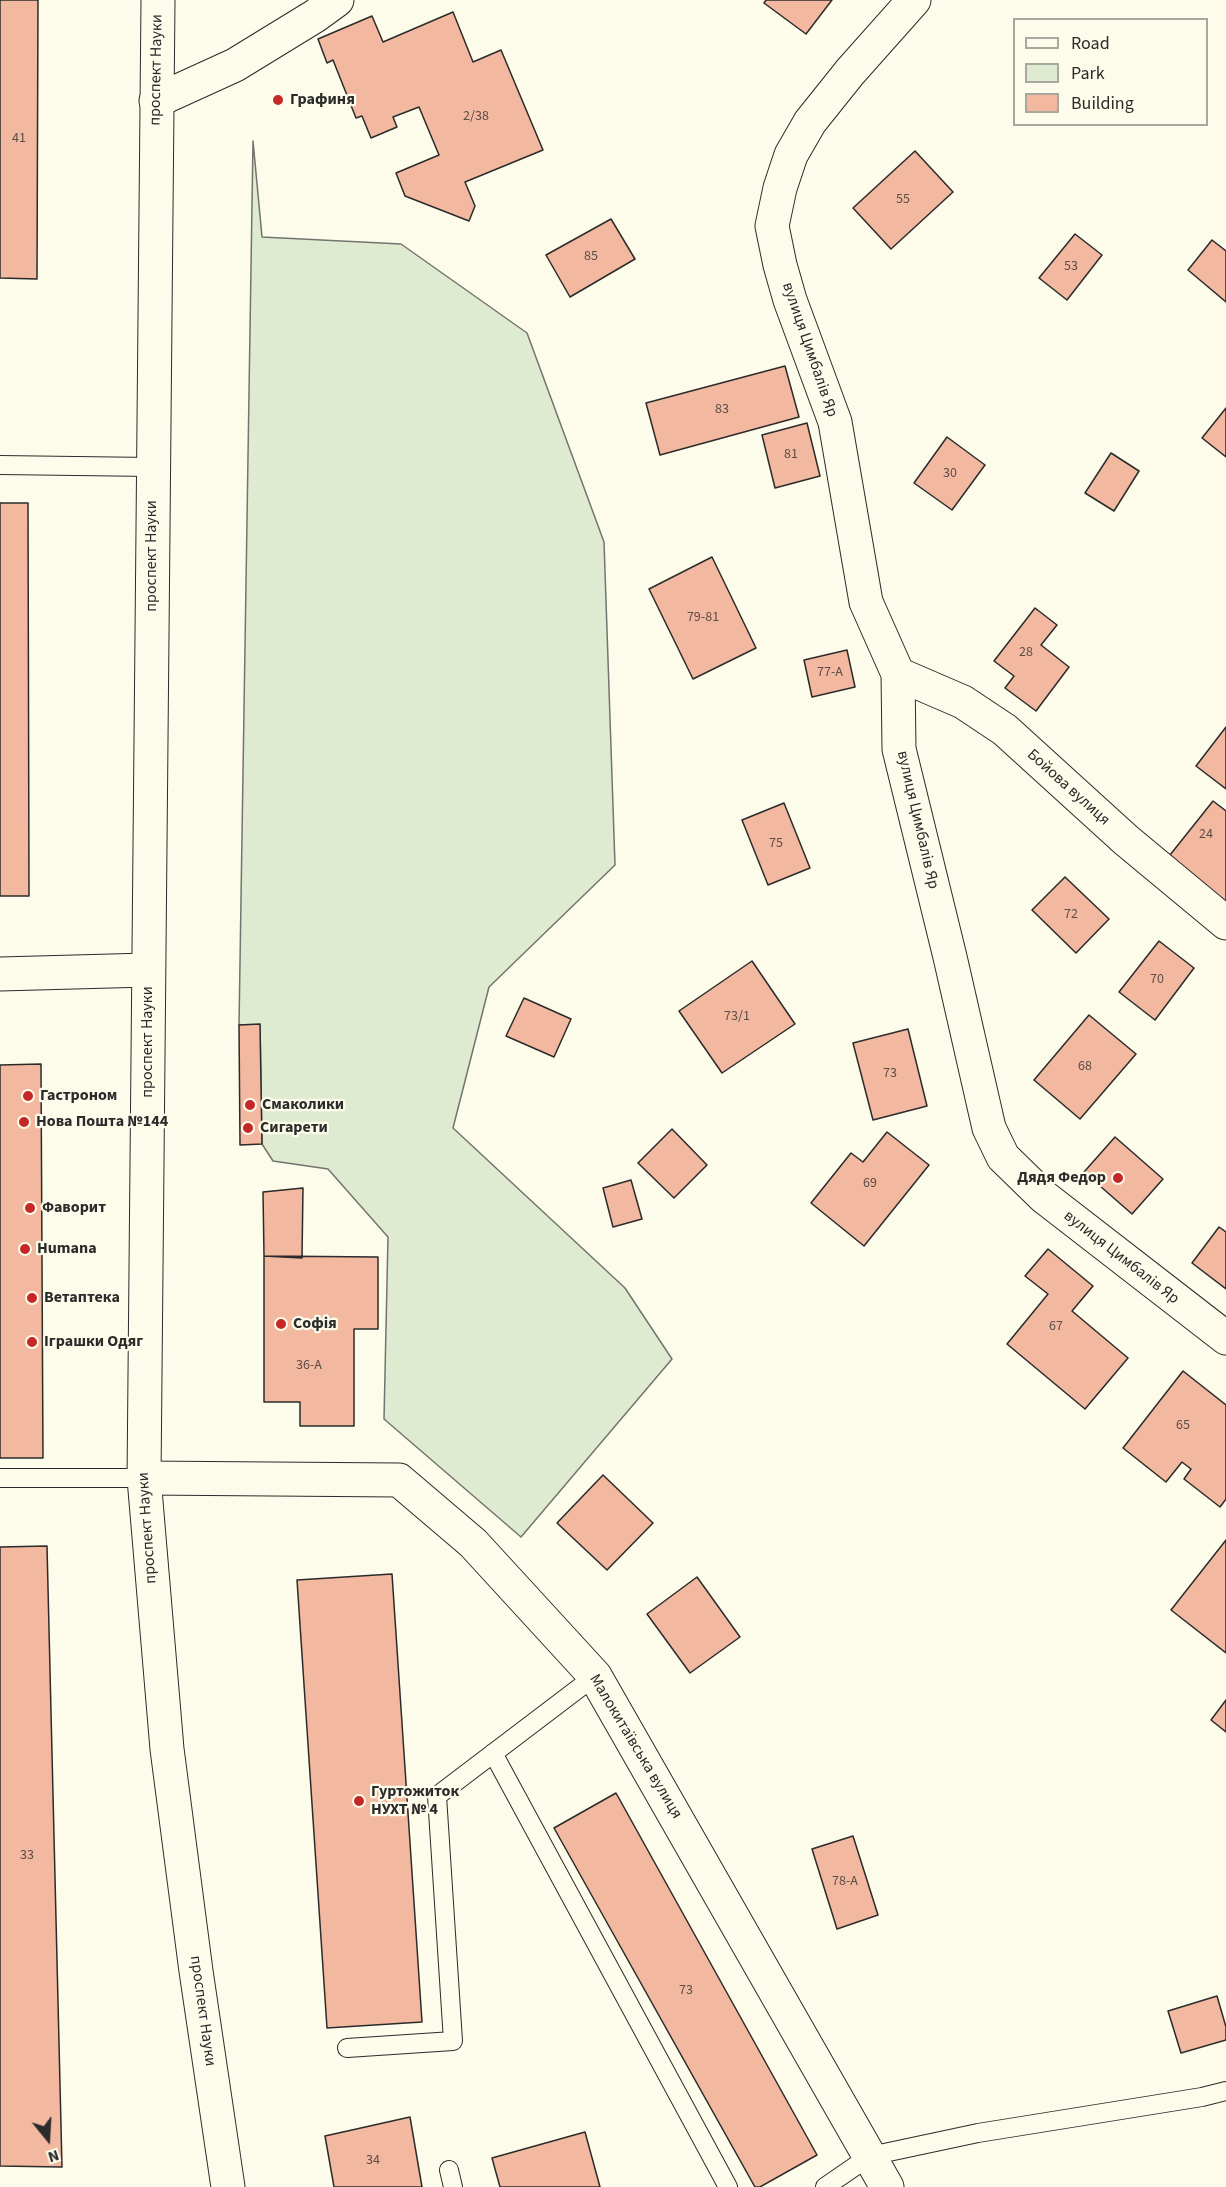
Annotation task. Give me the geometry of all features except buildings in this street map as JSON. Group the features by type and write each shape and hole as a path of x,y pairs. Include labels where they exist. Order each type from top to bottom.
{"street":[{"name":"проспект Науки","path":"158,0 144,1478 167,1749 196,1971 228,2187"},
{"path":"156,101 235,65 337,0"},
{"name":"вулиця Цимбалів Яр","path":"914,0 850,72 810,122 791,155 780,188 772,226 790,300 835,422 866,602 898,674 899,749 986,1117 1003,1157 1044,1197 1226,1338"},
{"name":"Бойова вулиця","path":"898,674 963,702 1005,730 1126,840 1226,923"},
{"path":"0,974 148,970"},
{"name":"Малокитаївська вулиця","path":"144,1478 399,1480 473,1543 595,1676 887,2187"}],"lane":[{"path":"0,465 152,467"},
{"path":"0,1478 144,1478"},
{"path":"347,2048 453,2041 437,1796 595,1676"},
{"path":"493,1753 728,2187"},
{"path":"825,2187 870,2156 978,2133 1202,2097 1226,2091"}],"green space":[{"path":"253,141 262,237 401,244 527,333 604,542 615,865 489,987 453,1128 625,1288 672,1359 521,1537 384,1419 388,1237 328,1169 273,1161 262,1144 260,1025 239,1025"}],"place":[{"name":"Графиня","path":"278,100"},
{"name":"Гастроном","path":"28,1096"},
{"name":"Смаколики","path":"250,1105"},
{"name":"Нова Пошта №144","path":"24,1122"},
{"name":"Сигарети","path":"248,1128"},
{"name":"Дядя Федор","path":"1118,1178"},
{"name":"Фаворит","path":"30,1208"},
{"name":"Humana","path":"25,1249"},
{"name":"Ветаптека","path":"32,1298"},
{"name":"Софія","path":"281,1324"},
{"name":"Іграшки Одяг","path":"32,1342"},
{"name":"Гуртожиток НУХТ № 4","path":"359,1801"}]}
